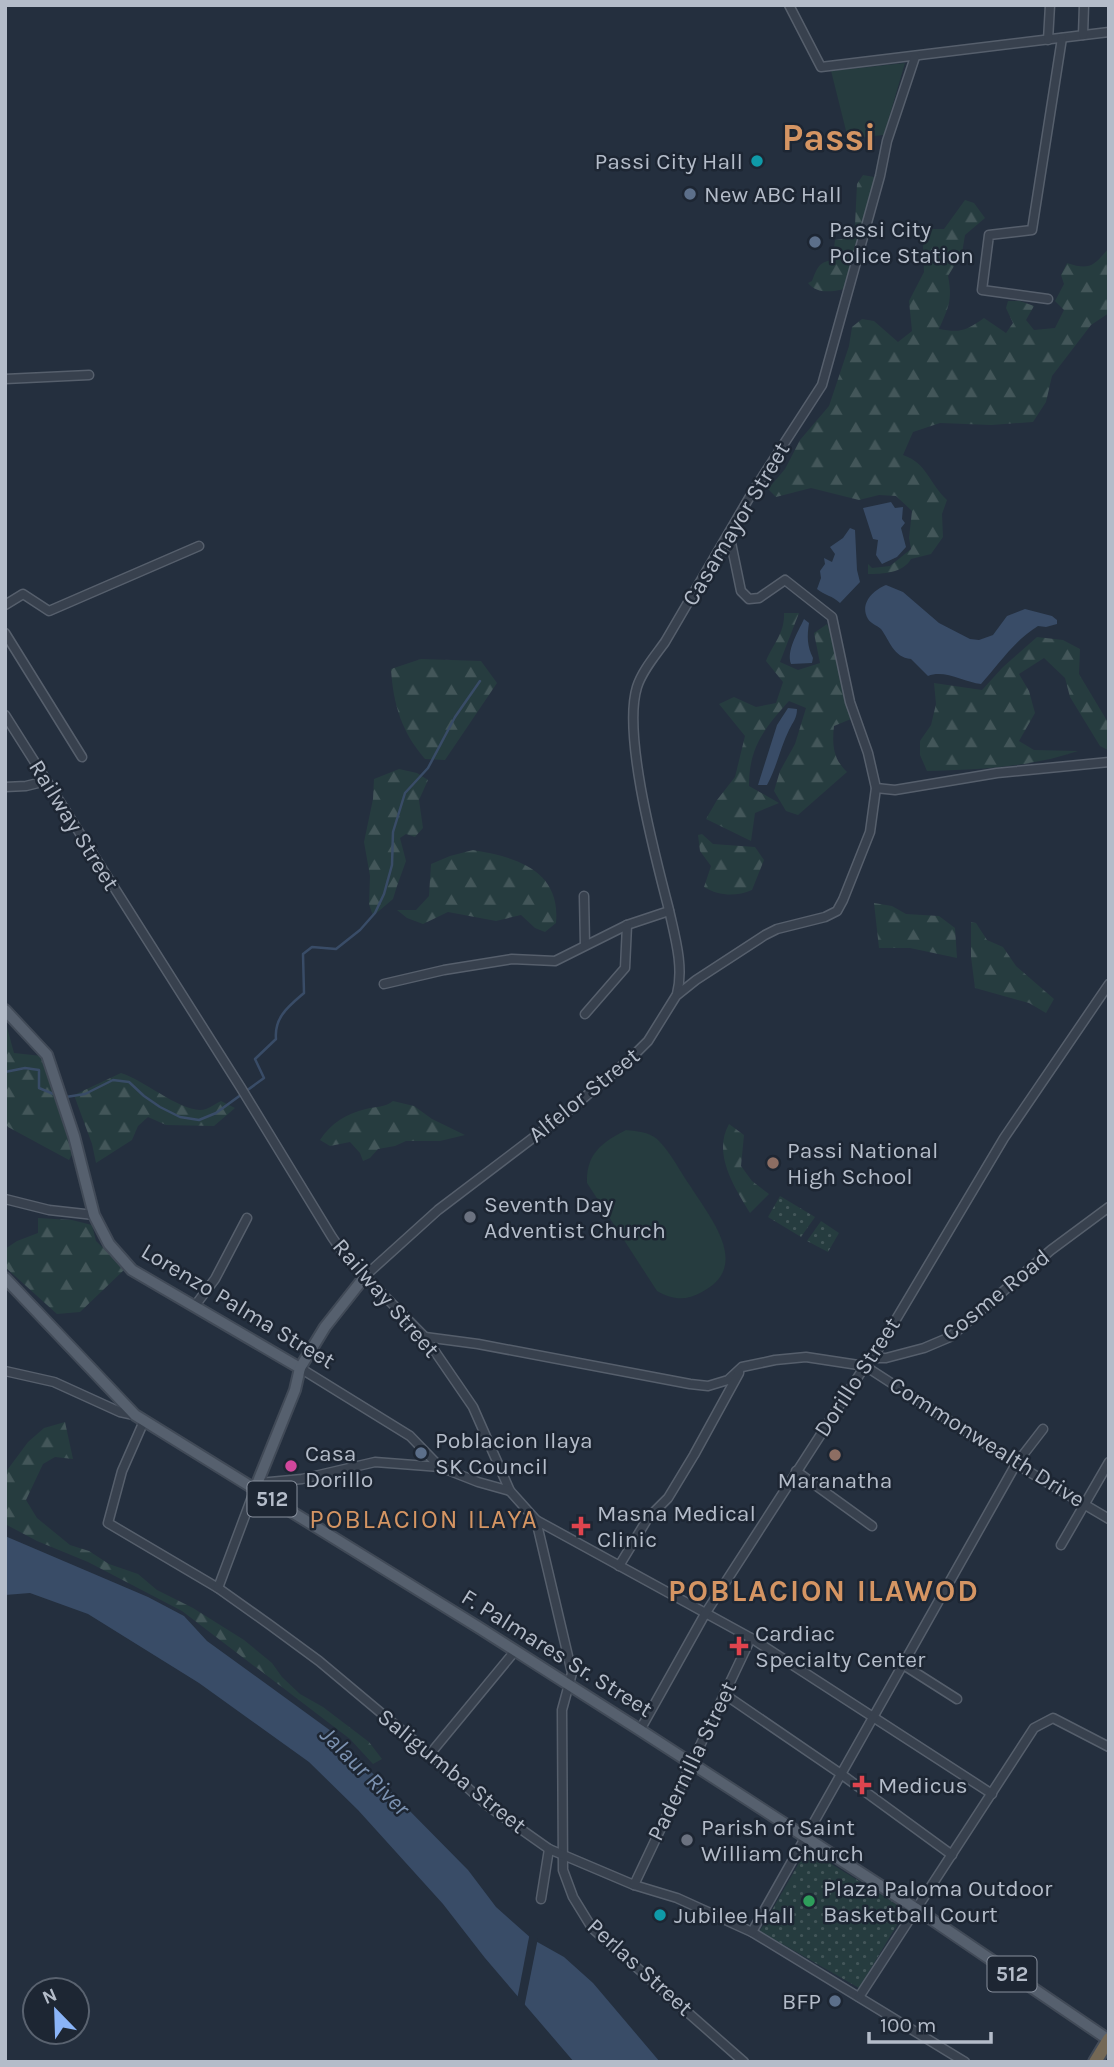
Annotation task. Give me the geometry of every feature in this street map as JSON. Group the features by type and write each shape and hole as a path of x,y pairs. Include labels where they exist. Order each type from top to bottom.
{"highway":[{"path":"1095,2062 1109,2039"}],"main road":[{"name":"Lorenzo Palma Street","path":"5,1010 47,1055 74,1136 94,1215 109,1244 132,1270 300,1368"},
{"path":"257,1486 295,1390 300,1368 325,1327 366,1275"},
{"name":"F. Palmares Sr. Street","path":"5,1278 139,1418 257,1486 640,1730 915,1908 1109,2039"}],"street":[{"path":"789,5 821,67 1109,32"},
{"path":"1048,40 1050,5"},
{"path":"1083,35 1084,5"},
{"path":"1048,299 982,290 989,235 1032,230 1062,38"},
{"name":"Casamayor Street","path":"676,996 680,984 680,967 645,803 635,738 633,710 637,687 752,493 822,385 877,188 887,141 915,57"},
{"path":"5,380 89,375"},
{"path":"729,533 741,591 749,599 759,598 785,580 832,617 850,702 868,753 876,788 895,790 997,773 1109,762"},
{"path":"5,605 23,594 49,611 198,546"},
{"path":"5,633 82,757"},
{"name":"Railway Street","path":"5,715 241,1088 317,1215 345,1256 425,1336 473,1407 510,1491 536,1520 572,1673 562,1710 562,1856"},
{"path":"5,787 26,786 46,780"},
{"name":"Alfelor Street","path":"366,1275 438,1210 567,1112 630,1059 648,1041 676,996 696,980 777,929 825,917 837,911 870,832 876,788"},
{"path":"584,896 585,945"},
{"path":"384,984 443,970 512,959 555,961 627,925 669,911"},
{"path":"585,1014 625,968 627,925"},
{"name":"Dorillo Street","path":"640,1730 705,1614 864,1366 872,1358 1004,1138 1109,984"},
{"path":"5,1199 49,1210 94,1215"},
{"name":"Cosme Road","path":"872,1358 886,1358 924,1348 950,1337 1051,1250 1109,1207"},
{"path":"194,1307 215,1279 247,1218"},
{"path":"425,1336 708,1386 728,1380 742,1367 775,1360 806,1357 864,1366"},
{"name":"Commonwealth Drive","path":"864,1366 1016,1464 1109,1519"},
{"path":"619,1566 648,1518 668,1497 688,1466 742,1367"},
{"name":"Lorenzo Palma Street","path":"300,1368 410,1436 440,1467"},
{"path":"5,1371 54,1382 139,1418"},
{"name":"Saligumba Street","path":"139,1418 108,1523 218,1588 318,1661 430,1754 488,1807 549,1849 634,1885 677,1898 752,1932 965,2062"},
{"path":"752,1932 1016,1464 1043,1429"},
{"path":"218,1588 257,1486 302,1479 375,1462 440,1467 510,1491"},
{"path":"1061,1545 1109,1462"},
{"path":"796,1471 872,1526"},
{"path":"536,1520 751,1638 992,1794"},
{"name":"Padernilla Street","path":"634,1885 751,1638"},
{"path":"430,1754 516,1651"},
{"path":"902,1664 957,1699"},
{"path":"724,1694 841,1773 953,1855"},
{"path":"859,1997 1034,1727 1053,1718 1109,1747"},
{"path":"541,1899 549,1849"},
{"name":"Perlas Street","path":"562,1856 569,1890 592,1928 744,2062"}],"green space":[{"path":"905,63 884,135 848,139 831,71"},
{"path":"863,175 874,177 870,206 862,226 860,247 844,289 820,291 808,283 822,264 834,260 837,255 835,240 848,238 855,225 857,184"},
{"path":"965,200 974,203 985,218 965,235 962,253 948,276 949,304 939,329 963,330 984,318 1006,333 1013,323 1006,308 1008,301 1020,301 1034,306 1026,320 1034,330 1055,328 1064,310 1055,301 1064,284 1061,275 1067,263 1091,265 1109,248 1109,313 1091,325 1052,376 1046,402 1033,422 991,425 940,423 913,432 903,455 923,468 947,500 942,514 943,537 931,554 911,559 892,572 868,574 868,564 872,568 890,566 911,549 909,538 912,511 896,496 879,495 859,500 811,488 776,497 768,489 785,469 800,440 829,406 849,346 852,327 862,319 874,321 898,342 912,331 909,301 924,272 923,246 930,229 944,229"},
{"path":"784,613 799,613 780,662 798,670 820,663 814,633 827,624 839,651 842,687 851,719 834,726 834,745 836,756 847,772 798,815 786,811 774,791 780,771 795,744 806,708 789,701 765,730 752,760 749,786 779,803 755,813 751,841 706,819 735,777 745,736 719,704 734,697 756,707 776,703 783,682 766,661 781,632"},
{"path":"1037,637 1063,640 1080,649 1079,674 1109,724 1108,750 1100,746 1070,697 1065,678 1044,658 1019,674 1029,691 1035,713 1019,741 1034,750 1078,751 1023,764 927,771 920,755 920,741 931,725 936,704 934,683 982,690"},
{"path":"421,659 481,661 497,683 445,760 425,759 417,749 400,717 394,694 391,669"},
{"path":"399,769 417,773 428,780 419,800 423,828 415,837 406,834 400,838 406,861 393,899 373,916 369,904 370,876 364,842 373,799 374,779"},
{"path":"702,834 713,844 755,847 764,860 752,890 728,894 704,887 711,866 700,851 698,835"},
{"path":"473,850 519,862 543,878 556,905 556,923 545,932 535,928 521,915 496,921 448,912 423,924 407,918 397,910 416,910 429,896 431,864"},
{"path":"874,903 892,906 906,914 939,916 955,928 957,958 910,948 879,948"},
{"path":"971,922 976,923 987,940 1003,947 1016,966 1054,999 1046,1013 1029,1003 975,988 971,957"},
{"path":"5,1020 14,1053 42,1056 53,1076 73,1153 69,1160 8,1127 5,1122"},
{"path":"121,1073 187,1107 206,1109 221,1101 235,1108 214,1126 166,1125 148,1117 138,1126 132,1140 96,1163 74,1095"},
{"path":"393,1101 414,1106 432,1119 465,1135 440,1141 406,1141 378,1149 363,1161 350,1142 330,1146 320,1140 334,1124 346,1117"},
{"path":"729,1124 744,1135 741,1166 752,1181 769,1194 750,1213 732,1182 724,1159 724,1135"},
{"path":"626,1130 650,1135 662,1144 708,1213 722,1241 726,1256 724,1269 717,1281 696,1295 680,1298 657,1291 587,1183 589,1164 597,1150"},
{"path":"780,1196 815,1217 801,1237 768,1217"},
{"path":"38,1218 72,1220 92,1225 96,1241 125,1269 80,1312 57,1314 5,1267 5,1249 38,1233"},
{"path":"821,1221 839,1233 828,1252 807,1241"},
{"path":"65,1422 73,1459 55,1457 43,1464 26,1500 37,1518 70,1545 89,1551 109,1564 138,1574 157,1590 193,1608 244,1640 272,1663 300,1694 323,1707 369,1742 382,1759 373,1764 350,1739 182,1611 88,1562 37,1541 5,1524 5,1473 28,1442 44,1428"},
{"path":"807,1849 906,1910 859,1988 760,1931"}],"water":[{"path":"891,502 895,508 903,507 902,519 905,523 901,528 906,547 897,557 882,564 876,555 878,540 873,539 863,508"},
{"path":"850,528 855,530 860,582 840,603 817,589 821,578 820,571 825,564 824,558 832,562 835,554 830,547 843,538"},
{"path":"886,585 903,592 939,623 970,639 979,640 993,635 1007,616 1025,609 1052,616 1057,620 1057,624 1038,626 1030,632 981,684 941,674 928,676 911,659 896,652 881,629 868,619 866,603 876,590"},
{"path":"804,619 809,623 808,641 812,663 791,664 791,647"},
{"path":"788,708 797,709 796,717 767,785 758,785 777,725"},
{"name":"Jalaur River","path":"5,1536 148,1597 184,1616 207,1641 331,1731 468,1870 496,1907 532,1939 564,1957 593,1983 660,2062 574,2062 485,1958 443,1904 358,1810 309,1762 199,1683 88,1614 30,1593 5,1595"}],"pier":[{"path":"530,1932 538,1938 524,2008 517,2000"}],"waterway":[{"path":"66,1097 85,1094 113,1080 129,1082 160,1107 180,1117 199,1120 216,1113 264,1078 255,1059 276,1039 280,1018 304,993 303,954 312,947 336,949 360,930 375,913 384,894 392,865 393,832 405,793 428,768 455,717 480,681"},
{"path":"5,1072 25,1068 39,1070 39,1088 56,1095"}],"place":[{"name":"Passi City Hall","path":"757,161"},
{"name":"New ABC Hall","path":"690,194"},
{"name":"Passi City Police Station","path":"815,242"},
{"name":"Passi National High School","path":"773,1163"},
{"name":"Seventh Day Adventist Church","path":"470,1217"},
{"name":"Poblacion Ilaya SK Council","path":"421,1453"},
{"name":"Maranatha","path":"835,1455"},
{"name":"Casa Dorillo","path":"291,1466"},
{"name":"Masna Medical Clinic","path":"581,1526"},
{"name":"Cardiac Specialty Center","path":"739,1646"},
{"name":"Medicus","path":"862,1785"},
{"name":"Parish of Saint William Church","path":"687,1840"},
{"name":"Plaza Paloma Outdoor Basketball Court","path":"809,1901"},
{"name":"Jubilee Hall","path":"660,1915"},
{"name":"BFP","path":"835,2001"}],"district":[{"name":"Passi","path":"829,137"},
{"name":"POBLACION ILAYA","path":"424,1519"},
{"name":"POBLACION ILAWOD","path":"824,1591"}]}
